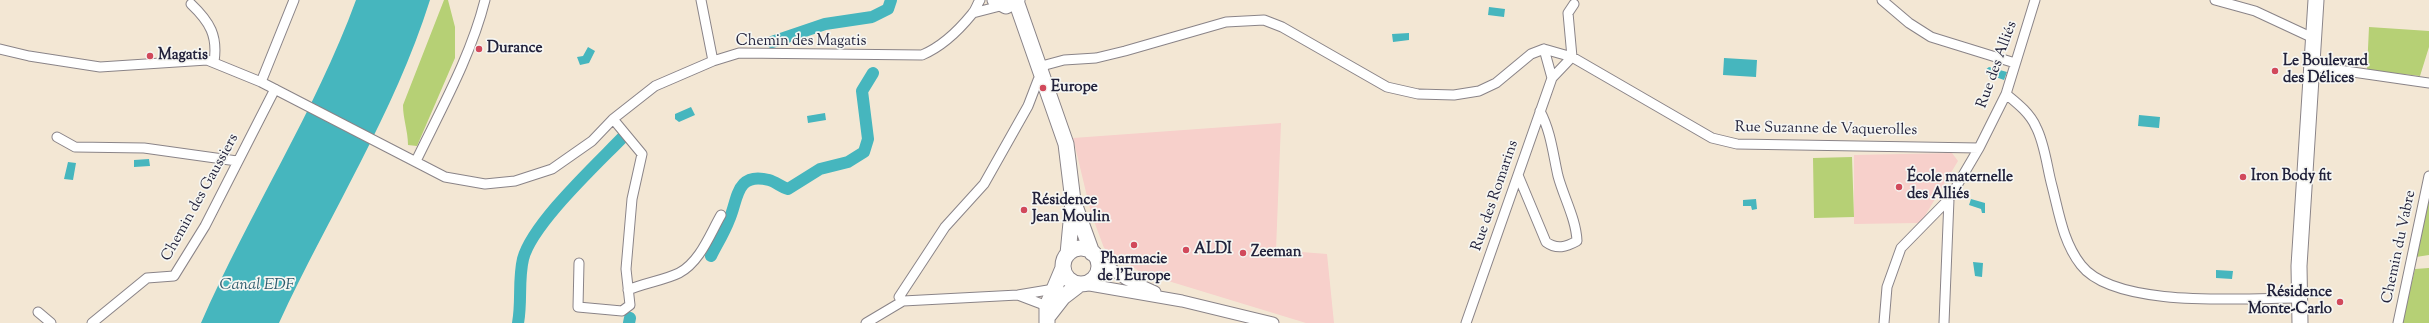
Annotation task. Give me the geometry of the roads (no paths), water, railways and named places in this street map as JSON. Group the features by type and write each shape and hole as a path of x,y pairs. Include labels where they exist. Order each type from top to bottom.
{"main road":[{"path":"2300,323 2298,298 2316,0"},
{"path":"1008,2 1058,118 1066,144 1073,201 1094,256 1097,274 1063,297 1048,315"},
{"path":"1048,315 1054,289 1065,261 1073,201"},
{"path":"1065,261 1082,248 1094,256"},
{"path":"1065,261 1070,281 1082,284"}],"street":[{"path":"261,82 294,0"},
{"path":"416,161 468,52 480,23 485,0"},
{"path":"700,0 713,61"},
{"path":"973,13 980,0"},
{"path":"1882,0 1909,23 1931,37 2015,63"},
{"name":"Rue des Alliés","path":"1884,323 1887,287 1901,248 1949,199 1979,148 2006,94 2035,0"},
{"path":"2215,0 2255,11 2313,38"},
{"path":"973,13 1008,2"},
{"path":"190,4 206,18 214,38 216,49 214,62"},
{"path":"1552,78 1572,57 1568,13 1574,4"},
{"name":"Chemin des Magatis","path":"276,89 445,176 485,184 516,181 552,169 592,141 613,119 655,86 713,61 739,53 922,55 933,51 973,13"},
{"path":"899,297 945,227 984,184 1041,80 1064,60 1096,58 1226,22 1264,20 1282,26 1388,87 1418,94 1442,95 1479,91 1496,83 1532,54 1544,49 1552,78"},
{"path":"0,49 29,56 100,67 207,60 276,89"},
{"name":"Rue Suzanne de Vaquerolles","path":"1544,49 1572,57 1712,138 1737,144 1979,148"},
{"path":"2311,66 2429,84"},
{"name":"Rue des Romarins","path":"1466,323 1552,78"},
{"name":"Chemin des Gaussiers","path":"92,323 147,278 174,276 205,226 237,161 260,124 276,89"},
{"path":"2006,94 2024,109 2037,127 2065,239 2082,267 2095,276 2124,289 2148,296 2184,298 2298,298"},
{"path":"1518,175 1546,242 1552,246 1565,247 1577,241 1576,227 1558,176 1547,126 1540,111"},
{"path":"579,263 578,307 622,311 630,304 626,269 632,199 642,154 613,119"},
{"path":"57,137 75,147 144,148 237,161"},
{"name":"Chemin du Vabre","path":"2398,323 2429,176"},
{"path":"1944,323 1949,199"},
{"path":"628,290 679,273 695,259 721,215"},
{"path":"1094,256 1126,279 1166,298"},
{"path":"1082,284 1166,298 1273,323"},
{"path":"866,323 902,301 1018,295 1054,289"},
{"path":"1018,295 1048,315"},
{"path":"38,312 51,323"}],"water":[{"name":"Canal EDF","path":"356,0 430,0 415,42 380,124 279,323 201,323 240,242 302,122 340,42"},
{"path":"1489,7 1505,9 1504,17 1488,15"},
{"path":"1409,33 1409,40 1393,42 1392,34"},
{"path":"588,47 595,51 589,63 580,65 577,57 583,56"},
{"path":"1724,58 1757,60 1756,77 1723,75"},
{"path":"1989,67 2007,72 2004,80 1987,74 1985,70"},
{"path":"691,107 695,115 679,122 675,119 675,114"},
{"path":"825,113 826,120 808,123 807,116"},
{"path":"2139,115 2160,117 2159,128 2138,126"},
{"path":"149,159 150,166 134,167 134,160"},
{"path":"68,162 76,163 73,180 64,179"},
{"path":"1756,199 1757,209 1752,210 1751,206 1743,206 1743,200"},
{"path":"1971,199 1985,203 1985,213 1982,213 1981,209 1969,205"},
{"path":"1973,262 1983,263 1982,277 1975,276"},
{"path":"2216,270 2233,271 2232,279 2216,278"}],"waterway":[{"path":"772,42 825,24 872,17 888,9 891,0"},
{"path":"711,256 723,234 737,197 744,184 750,180 758,178 772,181 788,189 820,169 848,162 864,152 868,139 862,91 873,73"},
{"path":"518,323 523,259 529,245 551,212 623,137"},
{"path":"629,323 630,318"}],"place":[{"name":"Durance","path":"479,49"},
{"name":"Magatis","path":"150,56"},
{"name":"Le Boulevard des Délices","path":"2275,71"},
{"name":"Europe","path":"1043,88"},
{"name":"Iron Body fit","path":"2243,177"},
{"name":"École maternelle des Alliés","path":"1899,187"},
{"name":"Résidence Jean Moulin","path":"1024,210"},
{"name":"Pharmacie de l'Europe","path":"1134,245"},
{"name":"ALDI","path":"1186,250"},
{"name":"Zeeman","path":"1243,253"},
{"name":"Résidence Monte-Carlo","path":"2340,302"}]}
